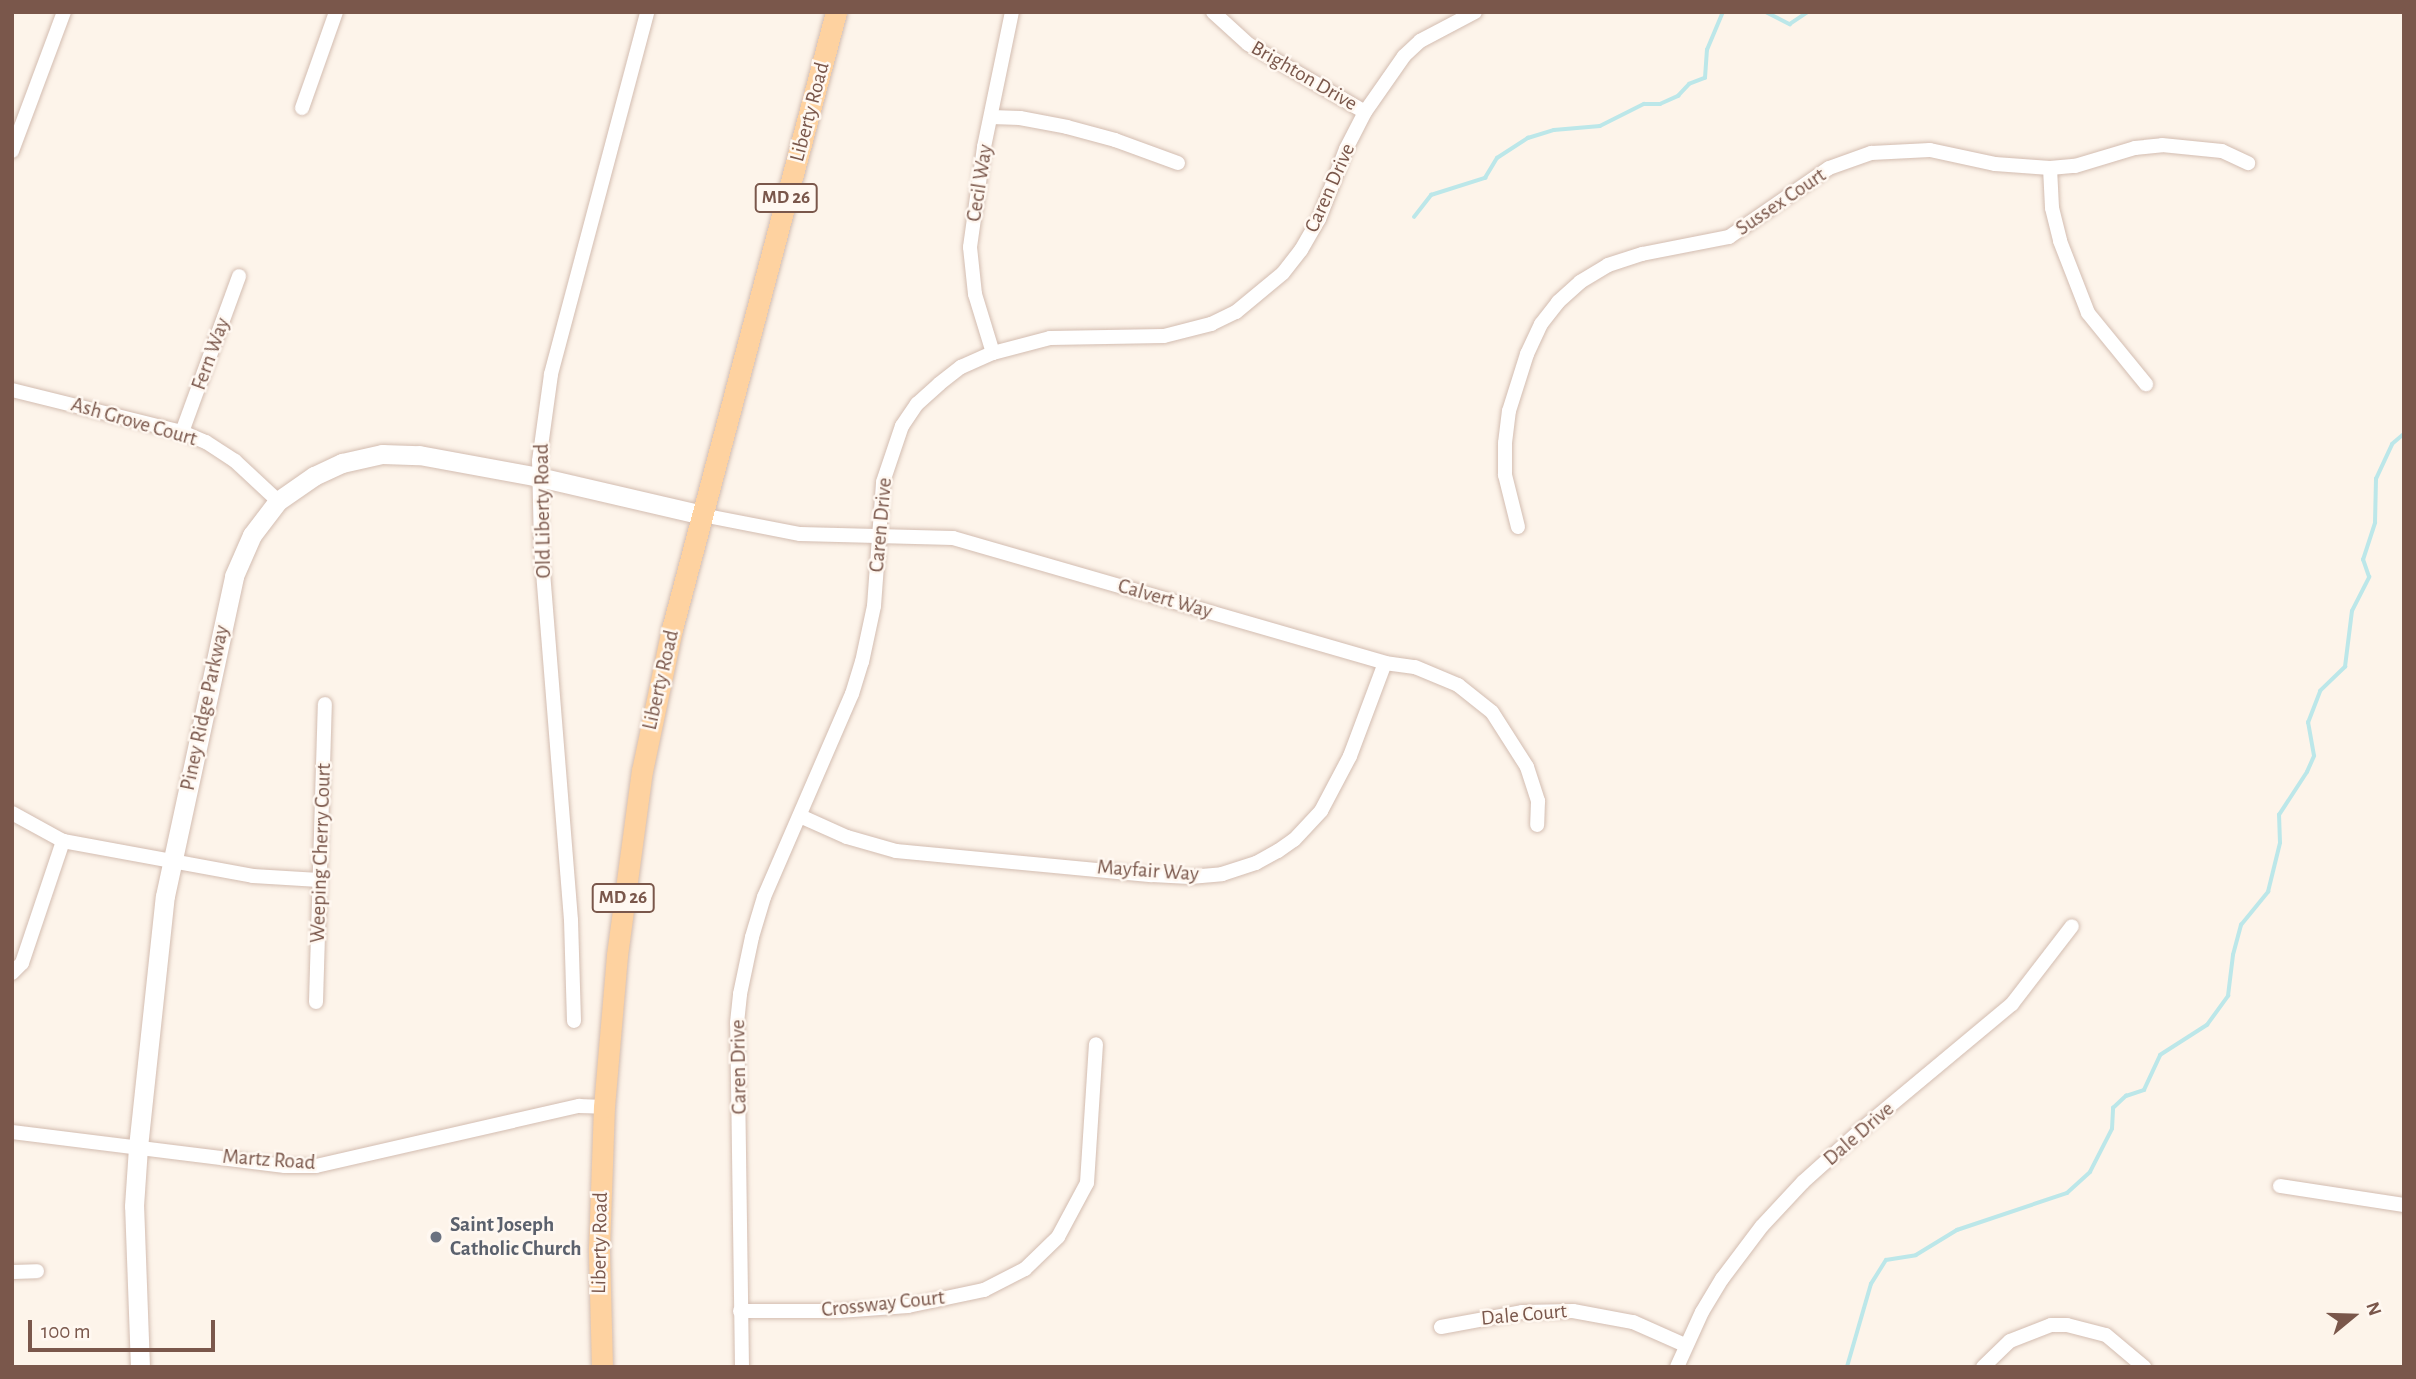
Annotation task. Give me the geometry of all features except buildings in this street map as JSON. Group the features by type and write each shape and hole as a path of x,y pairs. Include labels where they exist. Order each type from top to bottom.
{"main road":[{"name":"Liberty Road","path":"602,1367 599,1260 604,1107 618,942 640,782 657,690 836,12"}],"street":[{"path":"12,151 64,12"},
{"path":"302,108 336,12"},
{"name":"Old Liberty Road","path":"574,1021 574,958 541,547 543,419 551,374 647,12"},
{"name":"Cecil Way","path":"993,353 979,314 970,247 991,117 1012,12"},
{"name":"Brighton Drive","path":"1213,12 1248,44 1365,112"},
{"name":"Caren Drive","path":"742,1367 737,1023 740,994 760,908 852,694 862,662 874,606 883,482 902,426 918,404 939,383 961,367 993,353 1050,338 1164,336 1211,324 1236,312 1264,292 1301,250 1319,219 1365,112 1404,56 1440,29 1475,12"},
{"path":"991,117 1020,118 1067,127 1115,140 1178,163"},
{"name":"Sussex Court","path":"1518,527 1505,475 1509,411 1527,354 1541,324 1558,302 1580,282 1608,265 1642,254 1729,237 1829,168 1871,153 1930,150 1996,164 2050,168 2075,166 2136,148 2162,145 2222,151 2248,163"},
{"path":"2050,168 2052,208 2060,241 2088,313 2146,384"},
{"name":"Fern Way","path":"182,432 239,276"},
{"name":"Ash Grove Court","path":"12,390 182,432 206,442 235,461 278,501"},
{"name":"Piney Ridge Parkway","path":"139,1367 134,1242 138,1147 165,896 234,576 253,535 278,501 327,469 382,454 419,455 540,477 702,515"},
{"name":"Calvert Way","path":"702,515 800,534 936,536 969,541 1385,663 1415,667 1472,695 1492,712 1527,767 1538,801 1537,825"},
{"name":"Mayfair Way","path":"800,816 847,837 896,850 1190,877 1222,874 1278,851 1294,840 1321,811 1350,755 1385,663"},
{"name":"Weeping Cherry Court","path":"316,1002 326,704"},
{"path":"12,813 62,841 253,876 319,880"},
{"path":"12,973 22,963 62,841"},
{"name":"Dale Drive","path":"1677,1367 1685,1345 1739,1253 1783,1203 1862,1129 2012,1004 2071,926"},
{"name":"Crossway Court","path":"740,1311 839,1311 908,1306 984,1290 1025,1269 1058,1237 1087,1183 1096,1044"},
{"name":"Martz Road","path":"12,1132 285,1166 316,1166 579,1106 604,1107"},
{"path":"2280,1186 2404,1205"},
{"path":"12,1272 37,1271"},
{"name":"Dale Court","path":"1441,1327 1522,1311 1573,1311 1633,1322 1685,1345"},
{"path":"1983,1367 2010,1340 2051,1325 2067,1325 2106,1335 2144,1367"}],"waterway":[{"path":"1414,217 1431,195 1485,178 1497,158 1528,138 1554,130 1600,126 1644,104 1660,104 1678,96 1689,84 1705,78 1707,50 1723,12"},
{"path":"1766,12 1790,24 1808,12"},
{"path":"1847,1367 1871,1284 1886,1260 1916,1255 1957,1230 2067,1193 2090,1172 2112,1129 2113,1108 2126,1096 2144,1090 2160,1055 2207,1025 2228,996 2233,955 2241,925 2268,892 2280,843 2279,815 2307,772 2314,756 2308,723 2320,691 2345,667 2352,611 2369,577 2363,560 2375,523 2376,479 2392,444 2404,434"}],"place":[{"name":"Saint Joseph Catholic Church","path":"436,1237"}]}
